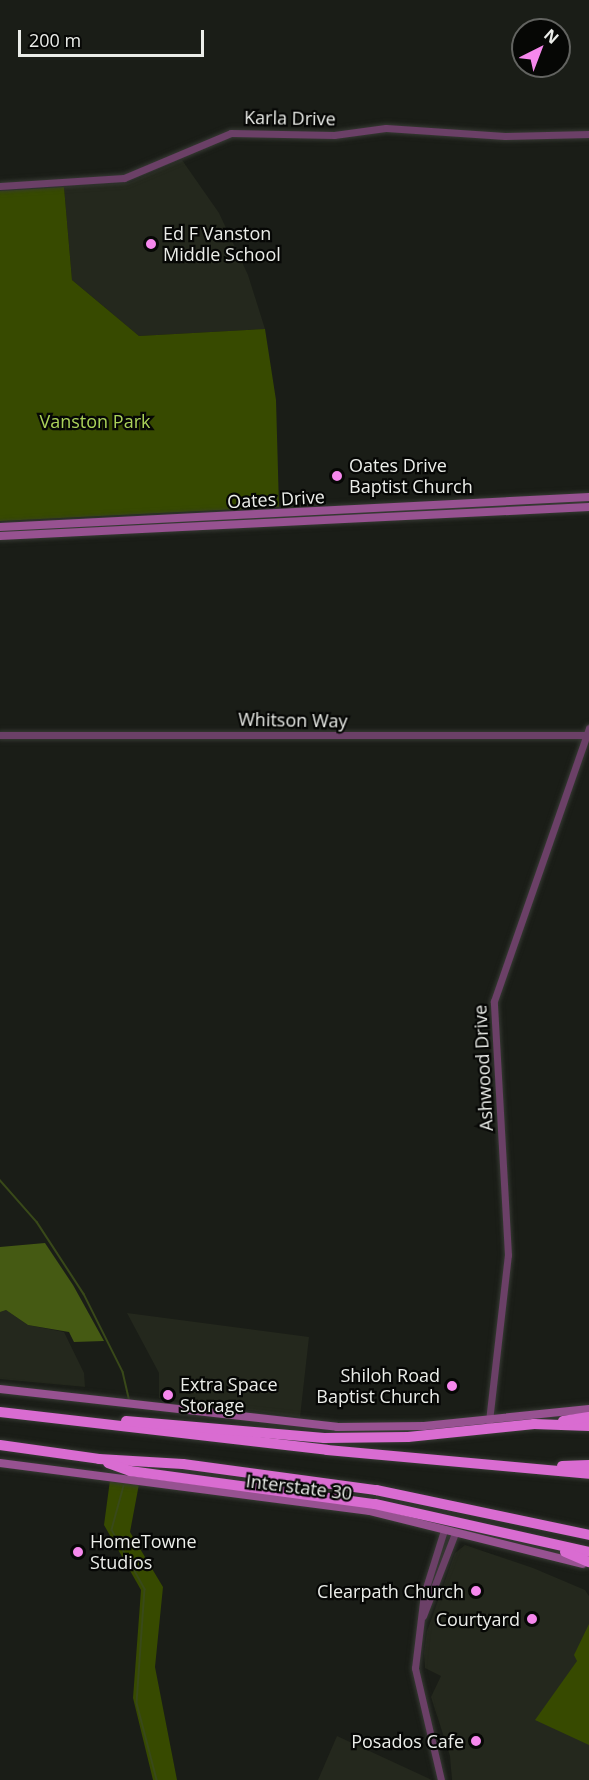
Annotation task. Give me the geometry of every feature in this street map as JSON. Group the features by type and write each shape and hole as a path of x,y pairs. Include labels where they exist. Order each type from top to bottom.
{"highway":[{"path":"0,1412 589,1474"},
{"path":"50,1418 324,1438 408,1437 589,1417"},
{"path":"534,1424 589,1426"},
{"path":"0,1445 99,1459 183,1464 376,1490 589,1535"},
{"path":"99,1459 130,1471 305,1492 443,1525 589,1552"},
{"path":"524,1467 589,1465"},
{"path":"540,1542 589,1563"}],"main road":[{"name":"Oates Drive","path":"117,527 589,497"},
{"name":"Oates Drive","path":"0,527 31,529 117,527 589,507"},
{"name":"Oates Drive","path":"0,536 31,529"},
{"path":"0,1389 337,1427 489,1421 589,1408"},
{"name":"Interstate 30","path":"0,1463 99,1479 340,1506 443,1525 455,1533 589,1563"}],"street":[{"name":"Karla Drive","path":"0,186 124,178 219,135 244,132 334,135 386,128 505,136 589,134"},
{"name":"Whitson Way","path":"0,735 588,731"},
{"name":"Ashwood Drive","path":"489,1421 507,1255 494,1001 588,731"},
{"path":"441,1780 416,1680 421,1621 443,1525"},
{"path":"421,1621 434,1597 455,1533"}],"shaded area":[{"name":"Ed F Vanston Middle School","path":"182,160 219,213 248,275 265,329 139,336 72,280 64,187 129,183"},
{"path":"6,1310 28,1325 64,1332 84,1373 85,1387 0,1379 0,1312"},
{"name":"Extra Space Storage","path":"127,1313 309,1337 300,1417 159,1398 159,1373"},
{"path":"465,1545 533,1568 585,1590 589,1596 589,1780 452,1780 450,1756 431,1697 441,1676 425,1668 424,1653 427,1631 455,1553"},
{"path":"337,1736 432,1780 318,1780"}],"green space":[{"name":"Vanston Park","path":"64,187 72,280 139,336 265,329 276,400 279,507 0,521 0,191"},
{"path":"45,1243 73,1285 104,1341 74,1342 69,1332 28,1325 6,1310 0,1312 0,1247"},
{"path":"110,1480 139,1484 130,1532 163,1587 155,1667 177,1780 153,1780 133,1698 141,1590 104,1525"},
{"path":"589,1624 589,1745 535,1720 577,1661 574,1655"}],"waterway":[{"path":"0,1180 37,1222 84,1294 123,1372 129,1399"},
{"path":"124,1486 112,1530 145,1589 137,1703 157,1780"}],"place":[{"name":"Ed F Vanston Middle School","path":"151,244"},
{"name":"Oates Drive Baptist Church","path":"337,476"},
{"name":"Shiloh Road Baptist Church","path":"452,1386"},
{"name":"Extra Space Storage","path":"168,1395"},
{"name":"HomeTowne Studios","path":"78,1552"},
{"name":"Clearpath Church","path":"476,1591"},
{"name":"Courtyard","path":"532,1619"},
{"name":"Posados Cafe","path":"476,1741"}]}
